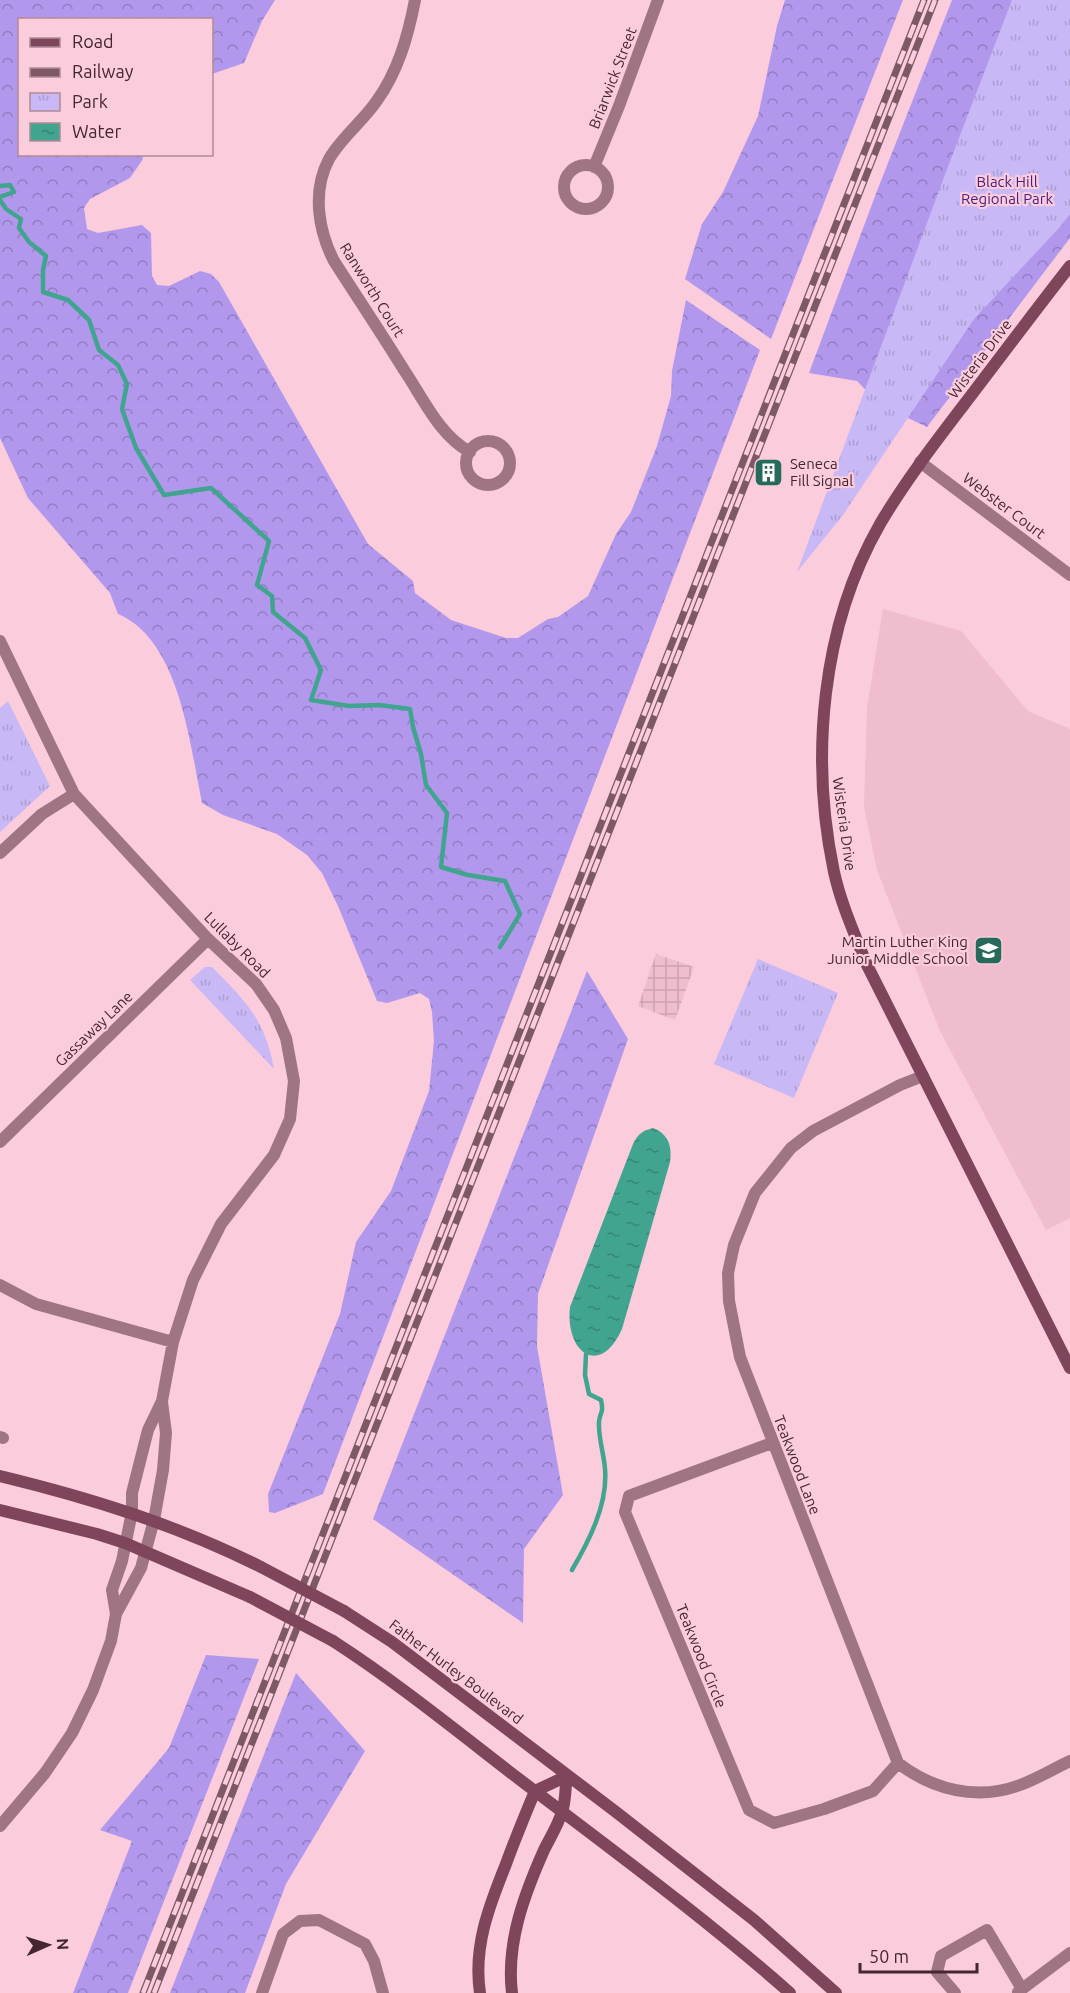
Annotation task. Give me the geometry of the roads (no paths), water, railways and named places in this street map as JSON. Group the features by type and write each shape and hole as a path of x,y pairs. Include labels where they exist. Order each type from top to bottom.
{"main road":[{"name":"Wisteria Drive","path":"1070,266 920,462 880,525 866,553 836,636 824,703 822,782 834,872 842,902 867,965 1070,1368"},
{"name":"Father Hurley Boulevard","path":"0,1476 84,1497 154,1520 261,1567 344,1611 392,1642 754,1920 836,1993"},
{"path":"0,1510 125,1543 250,1597 333,1641 400,1686 563,1811 736,1946 790,1993"},
{"path":"480,1993 477,1976 480,1940 490,1904 535,1791 567,1776"},
{"path":"512,1993 511,1959 515,1928 540,1860 563,1811 567,1776"}],"street":[{"name":"Ranworth Court","path":"415,0 405,46 390,80 376,102 329,159 320,195 319,218 326,245 334,261 430,410 450,437 470,452"},
{"name":"Briarwick Street","path":"594,167 658,0"},
{"name":"Webster Court","path":"920,462 1070,575"},
{"name":"Lullaby Road","path":"0,641 74,794 208,939 256,984 274,1010 286,1038 294,1081 290,1119 274,1155 221,1224 193,1280 173,1342 162,1401 148,1430 132,1493 132,1512 122,1561 112,1590 116,1614"},
{"path":"0,853 42,814 74,794"},
{"name":"Gassaway Lane","path":"0,1142 208,939"},
{"name":"Teakwood Lane","path":"898,1763 740,1357 729,1301 728,1273 734,1245 755,1193 791,1148 813,1131 900,1085 923,1076"},
{"path":"0,1285 36,1304 173,1342"},
{"name":"Lullaby Road","path":"116,1614 141,1568 154,1520 166,1433 162,1401"},
{"name":"Teakwood Circle","path":"772,1443 629,1496 625,1512 748,1810 774,1823 824,1809 873,1791 898,1763"},
{"path":"0,1826 45,1773 72,1733 93,1690 111,1641 116,1614"},
{"path":"898,1763 915,1776 957,1791 974,1793 996,1792 1021,1785 1070,1761"},
{"path":"262,1993 283,1934 300,1922 319,1920 364,1944 374,1961 383,1993"},
{"path":"955,1993 937,1971 941,1956 987,1930 1019,1991 1070,1953"}],"water":[{"path":"653,1128 666,1137 670,1162 622,1329 604,1353 595,1356 586,1354 578,1347 573,1337 570,1307 633,1144 641,1133"}],"waterway":[{"path":"0,186 10,185 14,192 0,197"},
{"path":"0,200 6,209 21,219 19,228 29,242 46,256 43,270 43,292 68,300 89,320 99,350 118,365 127,384 122,409 136,448 164,495 211,488 269,541 257,585 272,596 273,612 305,638 321,670 311,700 349,706 379,705 410,709 426,785 447,813 441,867 468,875 505,881 520,914 500,947"},
{"path":"572,1570 596,1522 604,1495 605,1482 599,1428 602,1405 601,1400 589,1394 585,1375 586,1354"}],"railway":[{"path":"143,1993 924,0"},
{"path":"154,1993 935,0"}],"place":[{"name":"Seneca Fill Signal","path":"769,473"},
{"name":"Martin Luther King Junior Middle School","path":"989,951"}],"park label":[{"name":"Black Hill Regional Park","path":"1007,190"}]}
